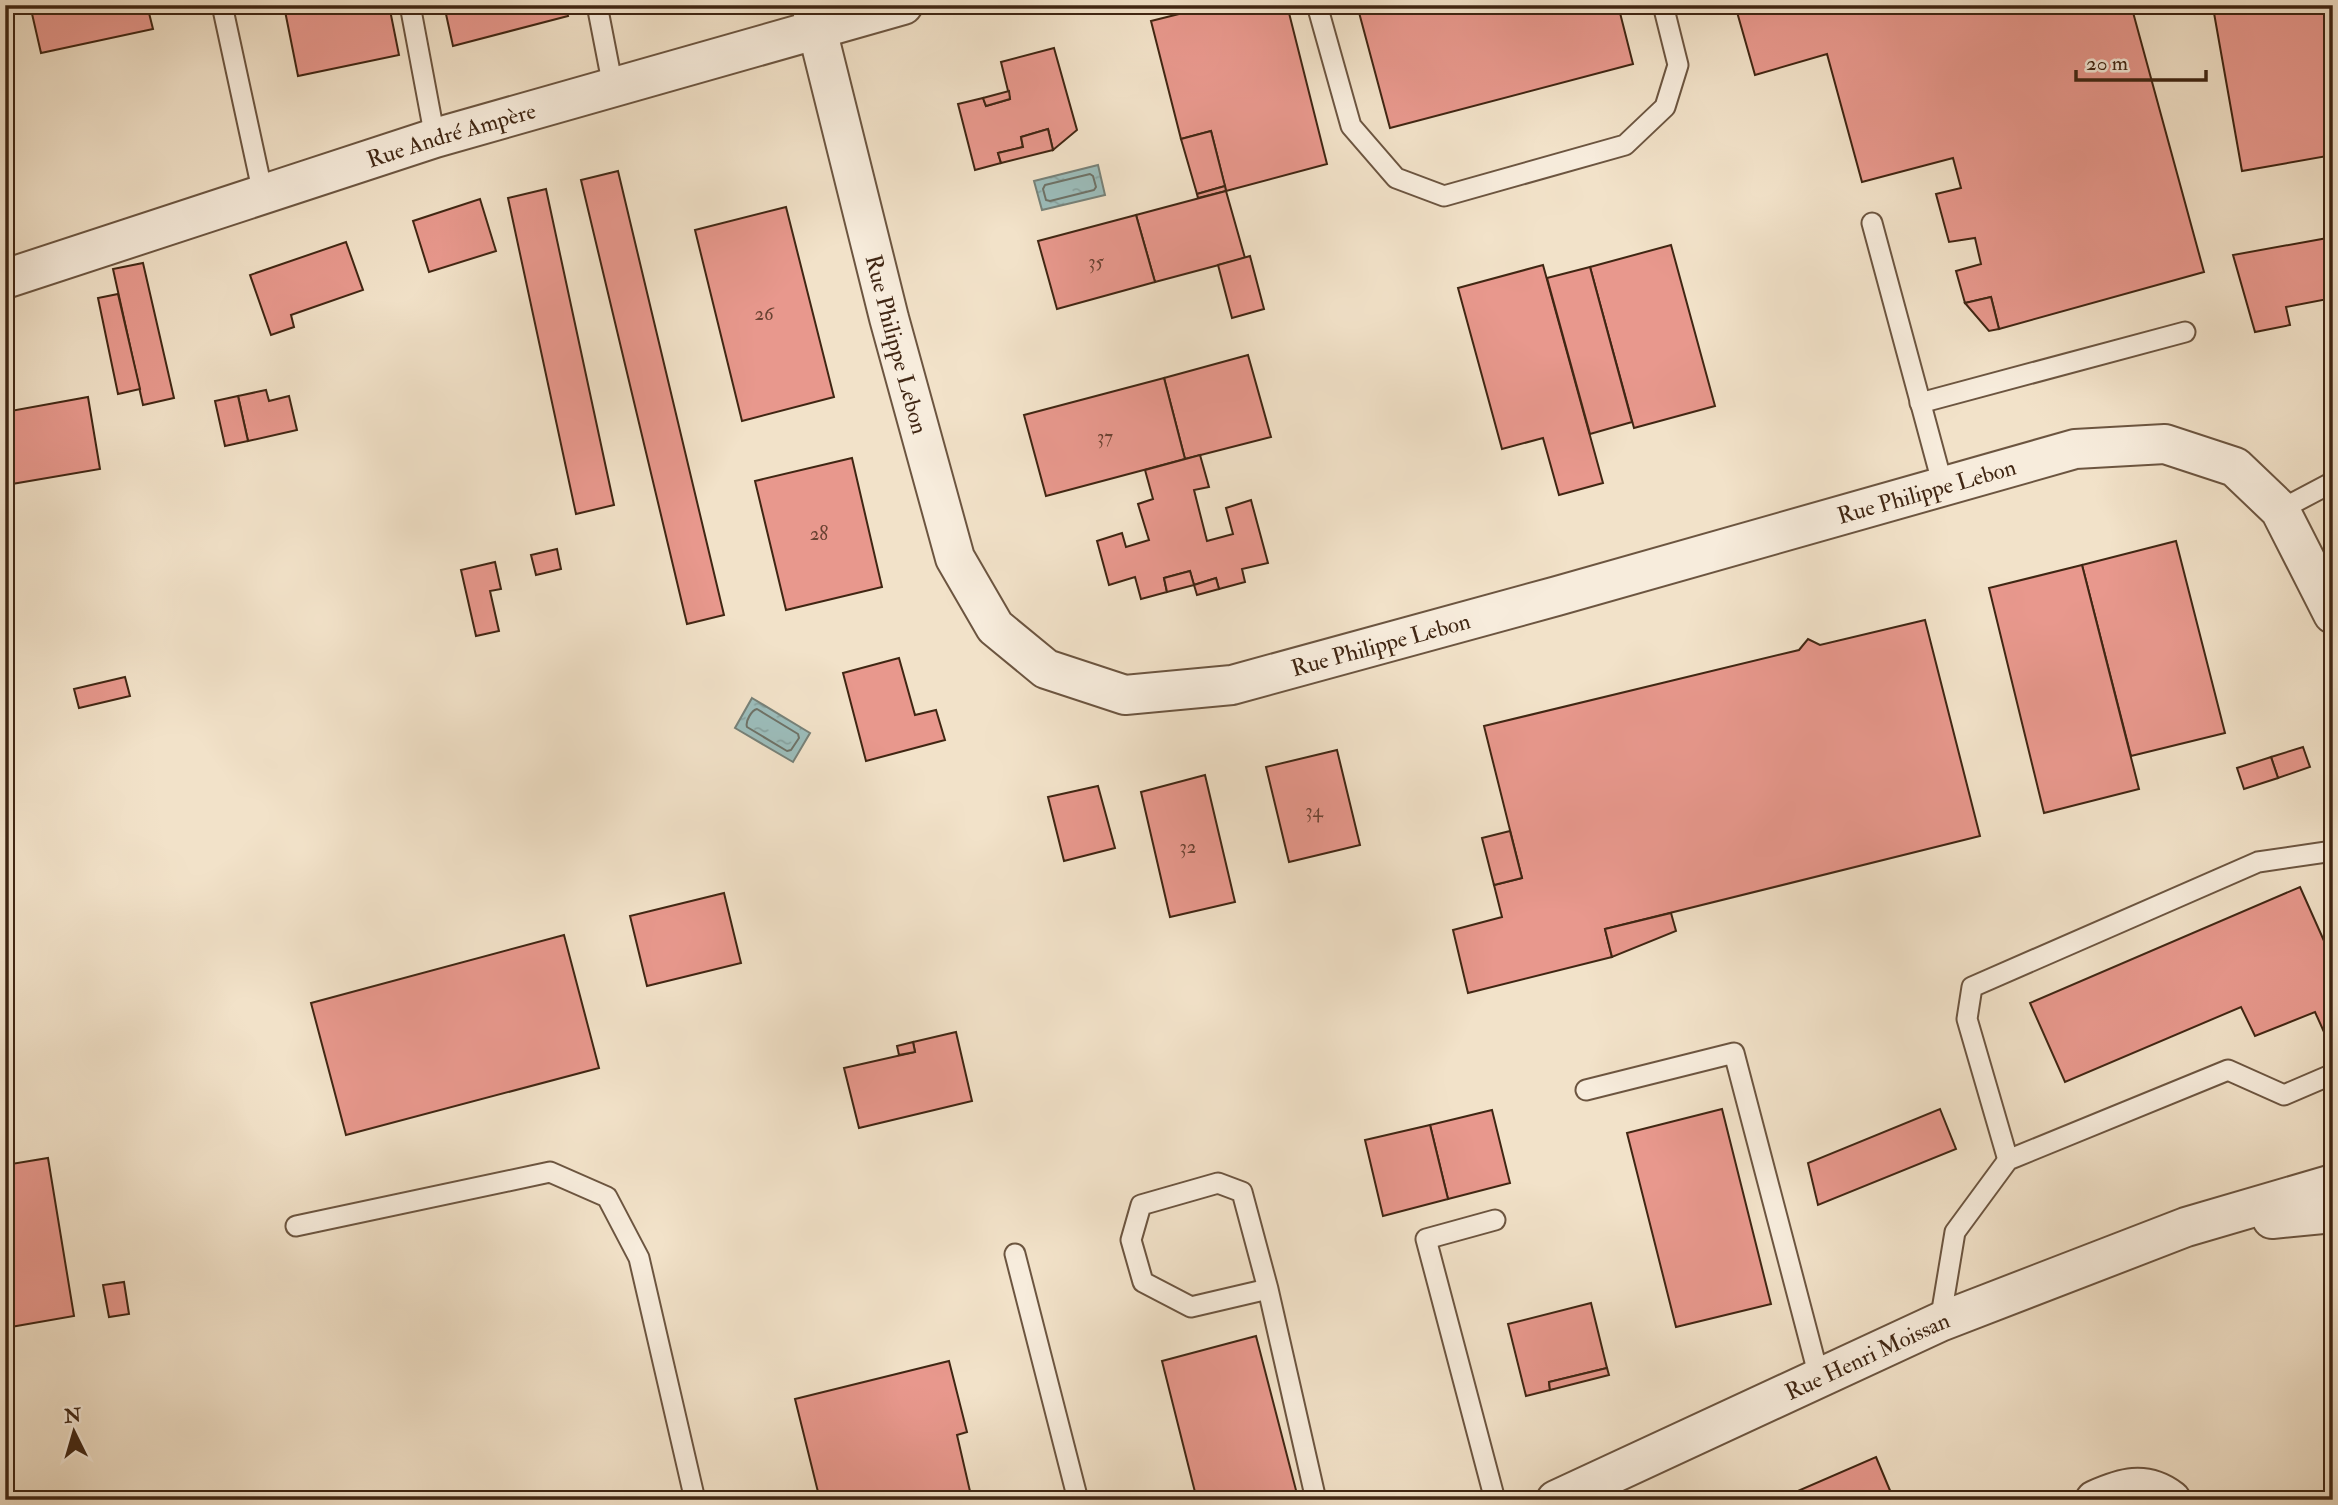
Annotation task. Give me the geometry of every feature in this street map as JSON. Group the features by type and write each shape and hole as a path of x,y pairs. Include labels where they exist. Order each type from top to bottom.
{"street":[{"name":"Rue André Ampère","path":"5,279 435,138 613,87 813,17 903,5"},
{"name":"Rue Philippe Lebon","path":"813,17 889,318 955,558 995,627 1046,669 1125,695 1232,685 2075,449 2165,444 2235,467 2280,510 2333,614"},
{"name":"Rue Henri Moissan","path":"1556,1500 1940,1322 2186,1227 2333,1184"},
{"name":"Rue Henri Moissan","path":"2186,1227 2333,1213"},
{"path":"2095,1500 2121,1488 2146,1488 2171,1500"}],"lane":[{"path":"222,5 263,194"},
{"path":"410,5 435,138"},
{"path":"597,5 613,87"},
{"path":"1317,5 1351,126 1396,178 1444,196 1625,145 1665,107 1678,65 1663,5"},
{"path":"1872,223 1943,486"},
{"path":"1920,402 2185,332"},
{"path":"2280,510 2333,482"},
{"path":"2008,1160 1967,1019 1972,988 2258,862 2333,851"},
{"path":"1586,1090 1734,1053 1819,1377"},
{"path":"1940,1322 1955,1232 2008,1160 2228,1070 2284,1095 2333,1074"},
{"path":"296,1226 550,1172 607,1197 639,1258 695,1500"},
{"path":"1268,1289 1191,1307 1143,1282 1131,1240 1141,1205 1218,1183 1242,1192 1268,1289 1316,1500"},
{"path":"1494,1220 1426,1239 1495,1500"},
{"path":"1015,1254 1078,1500"}],"water":[{"path":"1098,165 1105,195 1042,210 1034,181"},
{"path":"752,698 810,733 793,762 735,728"}],"building":[{"path":"30,5 147,5 153,29 41,53"},
{"path":"389,5 399,55 298,76 284,6"},
{"path":"444,5 565,5 568,16 453,46"},
{"path":"1215,5 1287,5 1327,164 1226,191 1211,131 1181,139 1151,21"},
{"path":"1357,5 1618,5 1633,64 1390,128"},
{"path":"1735,5 2131,5 2204,272 1999,329 1991,297 1965,303 1956,271 1981,264 1975,238 1949,242 1936,194 1961,188 1953,158 1862,182 1827,54 1755,75"},
{"path":"2245,5 2333,5 2333,155 2242,171 2214,13 2246,8"},
{"path":"1054,48 1077,130 1053,150 1048,129 1021,137 1023,147 998,153 1001,163 975,170 958,104 983,98 986,106 1010,99 1001,62"},
{"path":"1009,91 1010,99 986,106 983,98"},
{"path":"1048,129 1053,150 1001,163 998,153 1023,147 1021,137"},
{"path":"1211,131 1225,186 1197,194 1181,139"},
{"path":"618,171 724,615 687,624 581,180"},
{"path":"1225,186 1226,191 1198,198 1197,194"},
{"path":"546,189 614,505 576,514 508,198"},
{"path":"1226,191 1245,258 1155,282 1136,215"},
{"path":"480,199 496,251 429,272 413,221"},
{"path":"786,207 834,397 742,421 695,230"},
{"path":"1136,215 1155,282 1057,309 1038,241"},
{"path":"2333,237 2333,298 2286,307 2290,325 2255,332 2233,255"},
{"path":"346,242 363,290 291,315 294,327 271,335 250,275"},
{"path":"1671,245 1715,406 1634,428 1590,267"},
{"path":"1250,256 1264,309 1232,318 1218,265"},
{"path":"143,263 174,398 143,405 113,269"},
{"path":"1543,265 1603,483 1559,495 1543,438 1502,449 1458,288"},
{"path":"1590,267 1632,422 1590,434 1547,278"},
{"path":"118,294 140,389 118,394 98,298"},
{"path":"1991,297 1999,329 1989,331 1965,303"},
{"path":"1248,355 1271,437 1185,459 1164,378"},
{"path":"1164,378 1185,459 1046,496 1024,415"},
{"path":"266,390 269,401 289,396 297,430 248,441 238,396"},
{"path":"238,396 248,441 225,446 215,401"},
{"path":"88,397 100,469 6,485 5,412"},
{"path":"1200,455 1209,487 1194,490 1207,541 1233,534 1226,508 1251,500 1268,563 1242,569 1245,582 1219,589 1216,578 1194,585 1190,571 1164,578 1167,592 1141,599 1135,577 1109,585 1097,541 1122,533 1126,547 1149,540 1138,504 1153,499 1145,470"},
{"path":"852,458 882,587 786,610 755,481"},
{"path":"2176,541 2225,733 2131,756 2082,565"},
{"path":"557,549 561,569 536,575 531,555"},
{"path":"495,562 501,589 490,591 499,631 476,636 461,570"},
{"path":"2082,565 2139,789 2044,813 1989,588"},
{"path":"1190,571 1194,585 1167,592 1164,578"},
{"path":"1216,578 1219,589 1197,595 1194,585"},
{"path":"1925,620 1980,836 1605,929 1612,957 1468,993 1453,930 1502,917 1494,885 1522,878 1484,726 1799,650 1808,639 1820,645"},
{"path":"899,658 915,715 936,710 945,740 866,761 843,673"},
{"path":"125,677 130,696 79,708 74,689"},
{"path":"2303,747 2310,767 2278,778 2271,757"},
{"path":"1337,750 1360,845 1289,862 1266,767"},
{"path":"2271,757 2278,778 2244,789 2237,768"},
{"path":"1205,775 1235,902 1170,917 1141,792"},
{"path":"1098,786 1115,848 1064,861 1048,797"},
{"path":"1510,831 1522,878 1494,885 1482,838"},
{"path":"2300,887 2333,961 2333,1052 2315,1012 2255,1036 2241,1007 2065,1082 2030,1003"},
{"path":"724,893 741,963 647,986 630,916"},
{"path":"1671,913 1676,931 1612,957 1605,929"},
{"path":"564,935 599,1068 346,1135 311,1003"},
{"path":"956,1032 972,1101 859,1128 844,1068 915,1052 913,1042"},
{"path":"913,1042 915,1052 899,1055 897,1046"},
{"path":"1722,1109 1771,1304 1676,1327 1627,1133"},
{"path":"1940,1109 1956,1149 1818,1205 1808,1163"},
{"path":"1492,1110 1510,1183 1448,1199 1430,1125"},
{"path":"1430,1125 1448,1199 1383,1216 1365,1140"},
{"path":"48,1158 74,1316 5,1328 5,1165"},
{"path":"124,1282 129,1314 109,1317 103,1285"},
{"path":"1591,1303 1607,1368 1549,1382 1550,1390 1526,1396 1508,1324"},
{"path":"1256,1336 1297,1494 1275,1500 1197,1500 1162,1361"},
{"path":"949,1361 967,1432 957,1435 972,1500 820,1500 795,1399"},
{"path":"1607,1368 1609,1375 1550,1390 1549,1382"},
{"path":"1876,1457 1894,1500 1777,1500"}]}
